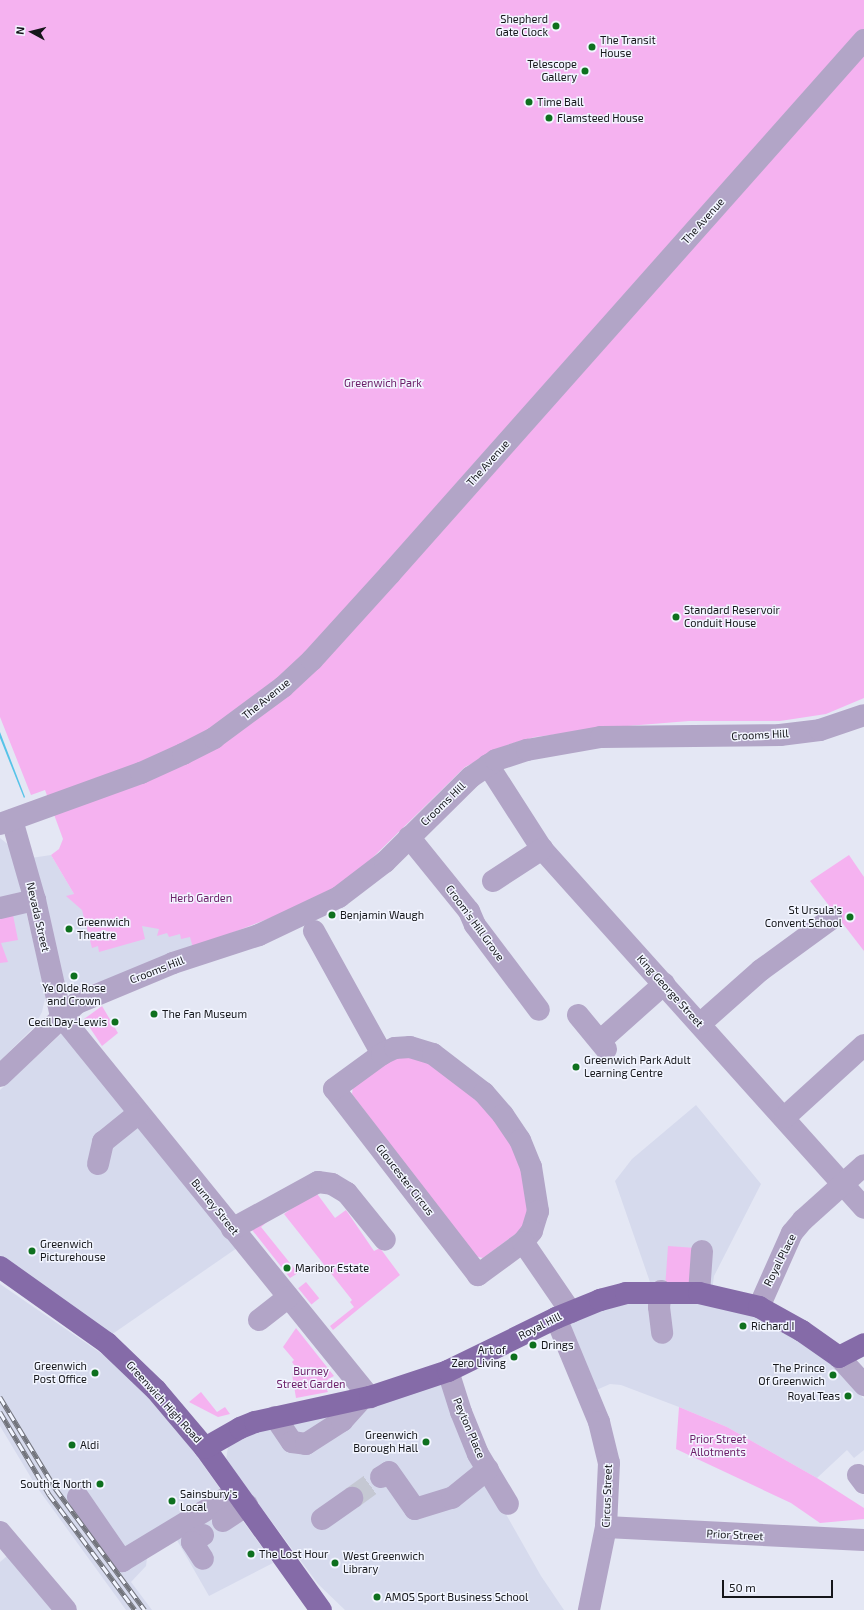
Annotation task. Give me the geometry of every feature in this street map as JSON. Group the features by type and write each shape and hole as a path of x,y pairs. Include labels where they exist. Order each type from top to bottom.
{"main road":[{"name":"Greenwich High Road","path":"0,1267 93,1332 120,1354 184,1420 321,1610"},
{"name":"Royal Hill","path":"205,1448 240,1428 275,1417 365,1398 448,1371 563,1315 612,1295 661,1291 699,1293 759,1307 802,1331 839,1357"},
{"path":"839,1357 864,1344"}],"street":[{"name":"The Avenue","path":"6,822 141,773 214,738 250,714 312,660 864,40"},
{"name":"Crooms Hill","path":"0,1076 76,1003 173,963 259,935 305,916 339,897 366,878 449,797 488,765 527,750 589,738 780,735 820,730 864,715"},
{"name":"King George Street","path":"488,765 542,849 785,1117 864,1208"},
{"name":"Nevada Street","path":"6,822 35,900 61,1016"},
{"name":"Croom's Hill Grove","path":"409,837 469,911 475,925 539,1010"},
{"path":"493,881 542,849"},
{"path":"0,908 35,900"},
{"path":"700,1024 761,970 831,919"},
{"path":"314,931 382,1054"},
{"path":"578,1015 603,1045 664,984"},
{"name":"Burney Street","path":"61,1016 288,1297 365,1398"},
{"path":"785,1117 864,1045"},
{"name":"Gloucester Circus","path":"410,1047 433,1054 466,1078 503,1115 520,1140 529,1160 537,1192 538,1211 532,1231 523,1242 478,1275 334,1089 382,1054 395,1048 410,1047"},
{"path":"99,1160 103,1142 139,1113"},
{"name":"Royal Place","path":"759,1307 792,1233 864,1165"},
{"path":"232,1229 318,1182 332,1184 347,1193 385,1240"},
{"path":"523,1242 563,1315"},
{"path":"699,1293 702,1251"},
{"path":"661,1291 659,1307 662,1332"},
{"path":"260,1320 288,1297"},
{"name":"Circus Street","path":"563,1315 606,1445 609,1463 606,1527 589,1610"},
{"name":"Royal Hill","path":"839,1357 864,1385"},
{"name":"Peyton Place","path":"448,1371 460,1412 478,1454 508,1504"},
{"path":"275,1417 292,1442 306,1444 342,1421 365,1398"},
{"path":"382,1477 389,1472 415,1509 452,1498 488,1469"},
{"path":"78,1497 122,1561 242,1499"},
{"path":"322,1519 352,1498"},
{"path":"223,1522 242,1499"},
{"name":"Prior Street","path":"606,1527 864,1540"},
{"path":"0,1532 66,1610"},
{"path":"203,1535 192,1542 203,1559"}],"shaded area":[{"path":"0,838 10,846 46,994 42,1012 34,1027 0,1061"},
{"path":"51,855 74,894 199,932 205,949 67,992 31,858"},
{"path":"62,1033 237,1248 111,1335 0,1256 0,1090"},
{"path":"696,1105 761,1184 714,1276 712,1290 651,1285 615,1181 632,1159"},
{"path":"0,1284 121,1367 176,1427 273,1563 209,1596 174,1535 148,1550 146,1566 131,1582 152,1610 126,1610 36,1486 0,1426"},
{"path":"653,1296 743,1309 827,1357 864,1399 864,1450 854,1458 847,1450 817,1478 727,1427 679,1407 621,1385 610,1384 594,1391 566,1320"},
{"path":"441,1383 503,1509 541,1576 564,1610 345,1610 318,1584 226,1460 228,1447 247,1435"},
{"path":"13,1551 60,1610 0,1610 0,1562"}],"green space":[{"name":"Greenwich Park","path":"0,0 864,0 864,698 826,714 780,721 689,721 615,727 535,737 510,744 465,767 361,869 322,898 193,948 190,937 181,939 180,934 169,937 167,933 157,936 159,929 142,926 145,939 99,952 98,946 92,948 82,910 66,896 74,894 51,855 59,849 63,839 45,790 31,795 0,717"},
{"name":"St Ursula's Convent School","path":"849,855 864,877 864,951 810,881"},
{"path":"13,915 18,940 1,943 8,962 0,963 0,917"},
{"path":"102,1006 118,1033 102,1046 84,1019"},
{"path":"416,1055 460,1082 497,1120 520,1163 529,1210 521,1230 483,1258 474,1256 352,1094 353,1086 393,1057"},
{"path":"315,1191 335,1218 346,1210 374,1251 380,1248 400,1275 333,1330 330,1326 354,1307 350,1302 352,1300 284,1214"},
{"path":"280,1211 261,1227 298,1273 290,1278 249,1226"},
{"path":"668,1246 696,1248 693,1284 665,1282"},
{"path":"306,1282 319,1298 311,1305 298,1288"},
{"name":"Burney Street Garden","path":"296,1328 334,1376 328,1379 325,1386 328,1392 296,1398 292,1374 297,1369 292,1362 294,1360 283,1347"},
{"path":"201,1392 217,1412 225,1407 230,1414 218,1417 189,1402"},
{"name":"Prior Street Allotments","path":"679,1407 727,1427 817,1478 864,1508 864,1519 820,1523 791,1503 676,1449"}],"water":[{"path":"0,732 25,797 24,798 0,738"}],"tunnel":[{"path":"352,1498 381,1477"}],"railway":[{"path":"0,1397 56,1489 145,1610"},
{"path":"0,1412 49,1494 135,1610"}],"place":[{"name":"Shepherd Gate Clock","path":"556,26"},
{"name":"The Transit House","path":"592,47"},
{"name":"Telescope Gallery","path":"585,71"},
{"name":"Time Ball","path":"529,102"},
{"name":"Flamsteed House","path":"549,118"},
{"name":"Standard Reservoir Conduit House","path":"676,617"},
{"name":"Benjamin Waugh","path":"332,915"},
{"name":"St Ursula's Convent School","path":"850,917"},
{"name":"Greenwich Theatre","path":"69,929"},
{"name":"Ye Olde Rose and Crown","path":"74,976"},
{"name":"The Fan Museum","path":"154,1014"},
{"name":"Cecil Day-Lewis","path":"115,1022"},
{"name":"Greenwich Park Adult Learning Centre","path":"576,1067"},
{"name":"Greenwich Picturehouse","path":"32,1251"},
{"name":"Maribor Estate","path":"287,1268"},
{"name":"Richard I","path":"743,1326"},
{"name":"Drings","path":"533,1345"},
{"name":"Art of Zero Living","path":"514,1357"},
{"name":"Greenwich Post Office","path":"95,1373"},
{"name":"The Prince Of Greenwich","path":"833,1375"},
{"name":"Royal Teas","path":"848,1396"},
{"name":"Greenwich Borough Hall","path":"426,1442"},
{"name":"Aldi","path":"72,1445"},
{"name":"South & North","path":"100,1484"},
{"name":"Sainsbury's Local","path":"172,1501"},
{"name":"The Lost Hour","path":"251,1554"},
{"name":"West Greenwich Library","path":"335,1563"},
{"name":"AMOS Sport Business School","path":"377,1597"}],"park label":[{"name":"Herb Garden","path":"201,898"}]}
